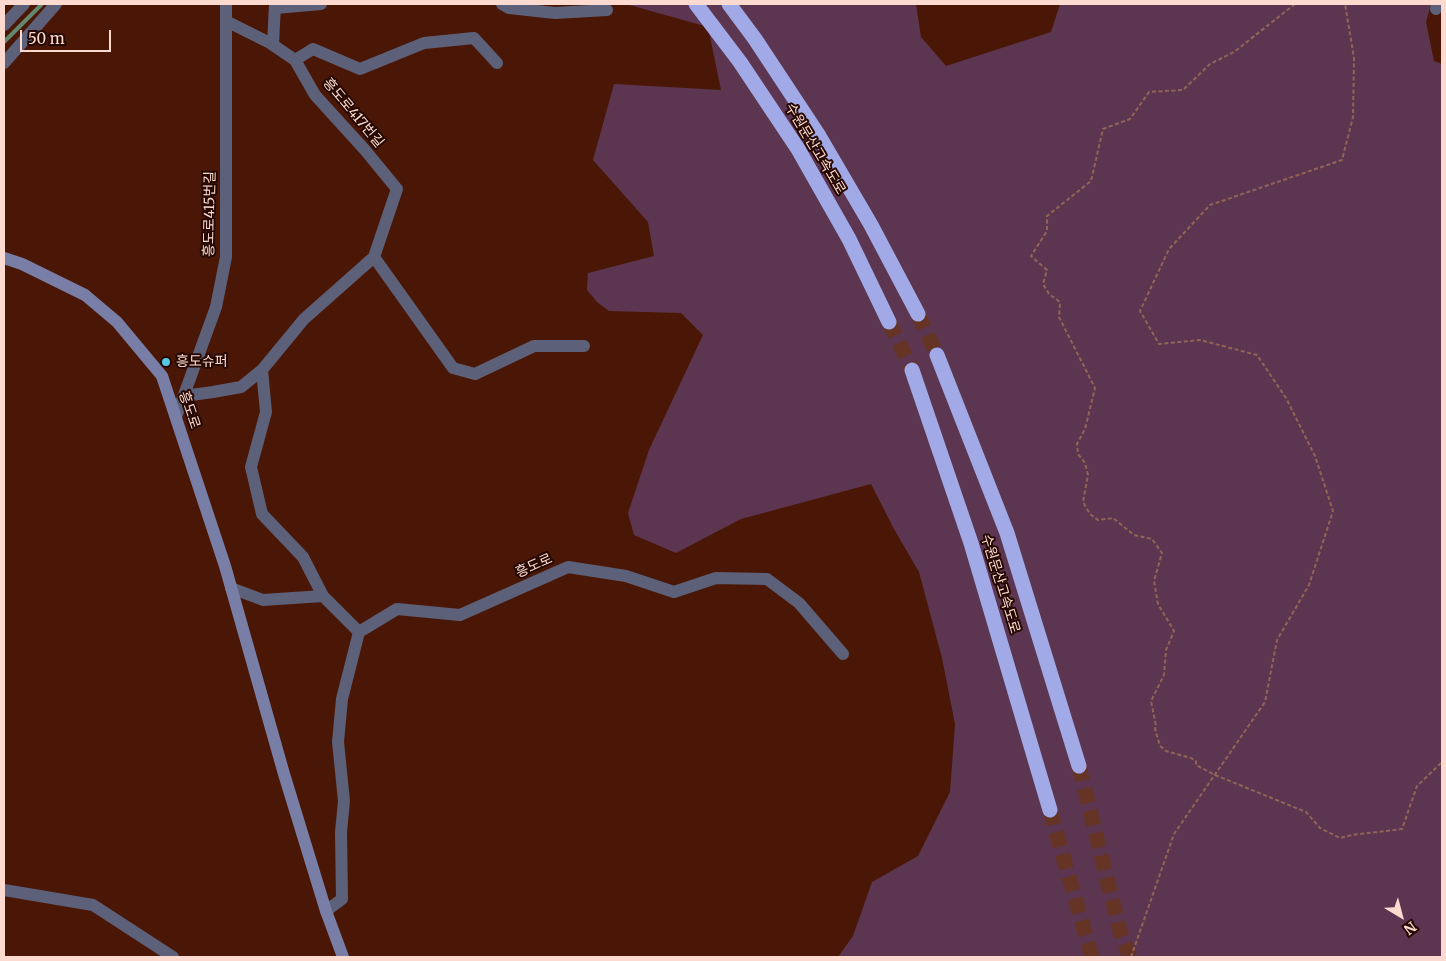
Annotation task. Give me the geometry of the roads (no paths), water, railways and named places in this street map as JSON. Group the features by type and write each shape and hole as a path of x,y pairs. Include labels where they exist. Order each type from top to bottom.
{"highway":[{"name":"수원문산고속도로","path":"696,4 740,62 798,149 848,239 889,322"},
{"name":"수원문산고속도로","path":"729,4 819,136 871,225 918,314"},
{"name":"수원문산고속도로","path":"937,356 1007,533 1079,766"},
{"name":"수원문산고속도로","path":"912,370 971,544 1050,810"}],"street":[{"path":"4,24 24,4"},
{"path":"4,63 56,4"},
{"name":"흥도로415번길","path":"176,417 216,307 226,257 226,4"},
{"path":"273,44 275,6 321,4"},
{"path":"502,4 508,8 555,13 608,10"},
{"name":"흥도로417번길","path":"184,396 241,387 262,370 304,319 374,257 397,189 365,150 315,95 295,60 273,44 226,21"},
{"path":"295,60 314,49 360,69 424,43 474,38 497,63"},
{"path":"374,257 453,368 475,374 534,346 584,346"},
{"name":"흥도로","path":"4,258 22,264 85,295 118,322 162,376 231,588 284,774 326,911 343,957"},
{"path":"262,370 266,412 251,467 262,514 303,557 323,596 359,632 342,699 338,742 344,801 341,832 342,899 326,911"},
{"name":"흥도로","path":"359,632 397,609 460,615 568,567 626,576 674,592 716,578 767,579 799,603 843,654"},
{"path":"231,588 263,600 323,596"},
{"path":"4,890 93,905 173,957"}],"waterway":[{"path":"4,42 42,4"}],"tunnel":[{"path":"918,314 937,355"},
{"path":"889,322 912,370"},
{"path":"1079,766 1120,931 1130,957"},
{"path":"1050,810 1092,957"}],"place":[{"name":"흥도슈퍼","path":"166,362"}]}
